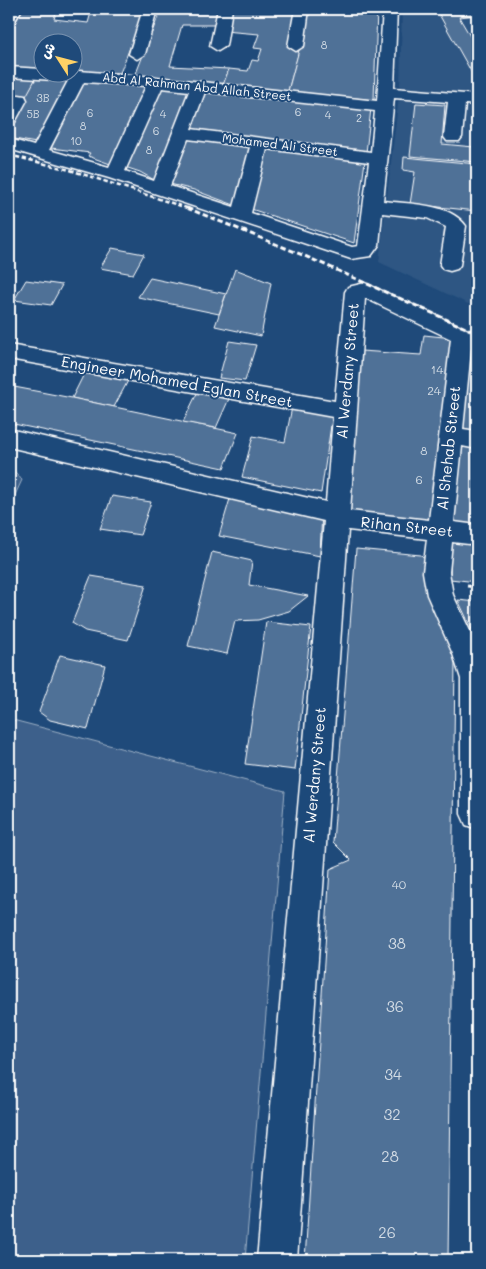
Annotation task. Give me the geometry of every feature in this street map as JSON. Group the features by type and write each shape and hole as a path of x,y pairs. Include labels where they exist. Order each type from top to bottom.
{"street":[{"path":"9,19 15,9"},
{"path":"137,54 150,9"},
{"path":"218,46 225,9"},
{"path":"296,46 302,9"},
{"path":"9,144 40,151 115,174 358,254 368,249 374,206 386,99 390,9"},
{"name":"Abd Al Rahman Abd Allah Street","path":"9,72 32,73"},
{"name":"Abd Al Rahman Abd Allah Street","path":"82,76 386,99 457,98 477,100"},
{"path":"40,151 76,82"},
{"path":"115,174 156,82"},
{"path":"160,189 199,86"},
{"path":"453,137 457,98"},
{"path":"9,118 19,100"},
{"name":"Mohamed Ali Street","path":"181,133 379,158"},
{"path":"241,215 260,143"},
{"path":"374,206 439,215 451,219 456,226 450,265"},
{"name":"Al Werdany Street","path":"277,1260 354,295 357,290 365,290 470,339"},
{"name":"Al Shehab Street","path":"470,339 450,436 436,564 440,595 475,667 477,814"},
{"name":"Engineer Mohamed Eglan Street","path":"9,352 344,411"},
{"path":"450,436 477,440"},
{"name":"Rihan Street","path":"9,438 336,516 477,535"}],"shaded area":[{"path":"402,9 477,9 477,95 400,89"},
{"path":"399,97 477,104 477,308 379,262"},
{"path":"9,465 22,480 9,508"},
{"path":"9,719 285,791 245,1260 9,1260"}],"building":[{"path":"23,9 57,9 54,19 88,23 92,9 145,9 120,73 82,71 82,32 32,32 32,70 9,69 9,34"},
{"path":"161,9 221,9 216,25 182,25 170,66 229,69 223,85 135,76"},
{"path":"232,9 300,9 291,49 299,51 288,91 223,85 229,69 248,71 252,60 258,61 262,49 254,48 259,34 224,31"},
{"path":"310,9 377,9 374,100 288,91"},
{"path":"436,9 475,9 477,12 477,15 459,17 477,48 477,82"},
{"path":"9,77 32,78 32,82 34,82 26,98 15,97 9,108"},
{"path":"86,79 147,84 113,165 88,156 90,153 51,148"},
{"path":"34,82 71,82 36,143 9,138 9,127"},
{"path":"160,85 191,88 156,181 140,172 125,167"},
{"path":"204,90 371,108 366,153 189,131"},
{"path":"416,103 445,105 442,144 474,147 475,108 477,109 477,162 410,156"},
{"path":"186,139 253,147 237,206 194,190 170,184"},
{"path":"266,148 365,161 354,243 251,209"},
{"path":"404,157 477,164 477,211 410,204 415,172 403,170"},
{"path":"112,248 144,254 133,274 100,268"},
{"path":"477,266 477,298 472,296"},
{"path":"235,269 271,283 261,336 215,326"},
{"path":"150,278 226,294 219,314 138,297"},
{"path":"26,280 62,285 51,305 14,300"},
{"path":"424,335 453,338 430,523 345,515 361,351 421,355"},
{"path":"229,341 256,345 245,381 219,378"},
{"path":"468,362 477,364 477,433 463,431"},
{"path":"87,368 130,377 114,407 72,398"},
{"path":"9,386 238,433 224,468 9,423"},
{"path":"200,387 232,392 216,428 183,422"},
{"path":"292,407 333,412 321,493 242,477 253,436 285,442"},
{"path":"462,444 477,446 477,531 453,529"},
{"path":"232,492 322,510 320,556 219,536"},
{"path":"112,496 151,502 140,535 100,529"},
{"path":"451,542 477,545 477,582 450,579"},
{"path":"356,549 421,555 429,562 429,598 455,660 448,1260 305,1260 330,869 351,860 333,842"},
{"path":"212,552 252,561 249,585 308,596 289,611 258,620 235,621 227,654 188,646"},
{"path":"91,576 146,585 128,640 85,631 72,623"},
{"path":"458,600 477,602 477,640"},
{"path":"266,622 311,627 295,770 245,764"},
{"path":"60,655 105,665 88,729 50,720 39,712"}],"railway":[{"path":"9,155 70,170 187,208"},
{"path":"187,208 305,256 477,333"}]}
